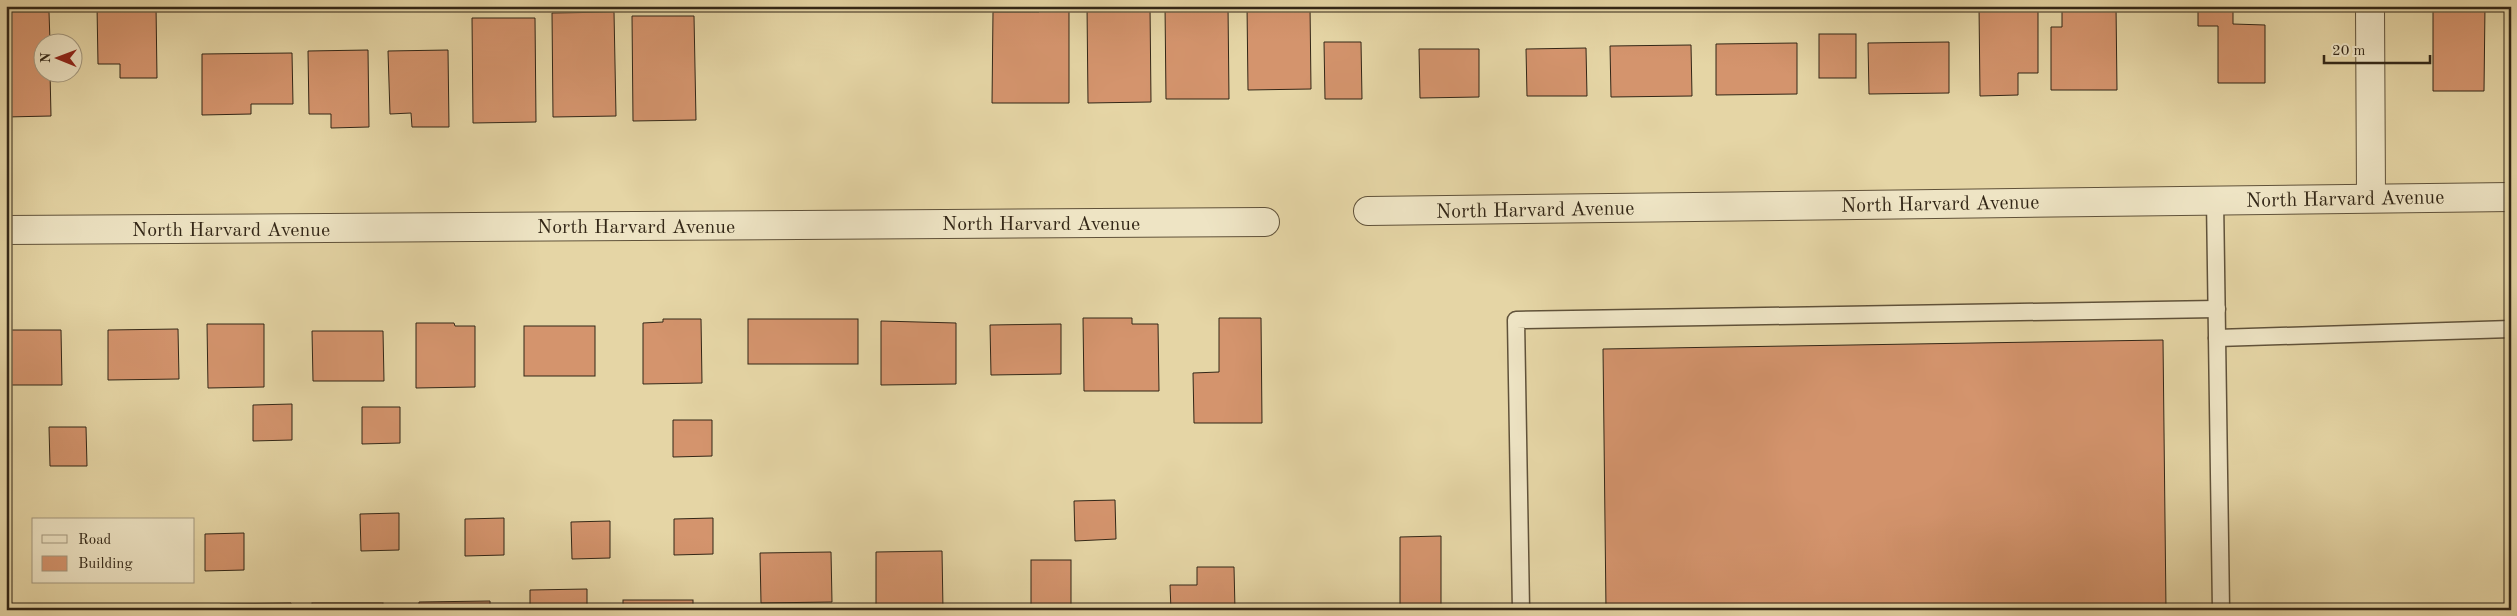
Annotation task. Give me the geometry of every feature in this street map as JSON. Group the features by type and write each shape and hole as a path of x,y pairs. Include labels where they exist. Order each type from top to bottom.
{"street":[{"path":"2370,6 2371,197"},
{"name":"North Harvard Avenue","path":"1368,211 2511,196"},
{"name":"North Harvard Avenue","path":"6,230 1265,222"}],"lane":[{"path":"2215,199 2221,610"},
{"path":"1521,610 1516,320 2217,308"},
{"path":"2217,338 2511,329"}],"building":[{"path":"97,6 156,6 157,78 120,78 120,64 98,64"},
{"path":"1039,6 1069,6 1069,103 992,103 993,12 1039,12"},
{"path":"1087,6 1150,6 1151,102 1088,103"},
{"path":"1165,6 1228,6 1229,99 1166,99"},
{"path":"1247,6 1310,6 1311,89 1248,90"},
{"path":"1354,6 1394,6 1394,7 1354,8"},
{"path":"1602,6 1639,6 1639,9 1602,9"},
{"path":"1704,6 1740,6 1740,10 1704,8"},
{"path":"1979,6 2038,6 2038,73 2018,73 2018,95 1980,96"},
{"path":"2062,6 2116,6 2117,90 2051,90 2051,27 2062,27"},
{"path":"2198,6 2233,6 2233,24 2265,25 2265,83 2218,83 2218,26 2198,26"},
{"path":"2433,6 2485,6 2484,91 2433,91"},
{"path":"6,12 49,12 50,32 32,32 32,82 50,82 51,116 6,117"},
{"path":"614,12 616,116 553,117 552,13"},
{"path":"632,16 694,16 696,120 633,121"},
{"path":"472,18 535,18 536,122 473,123"},
{"path":"1819,34 1856,34 1856,78 1819,78"},
{"path":"1324,42 1361,42 1362,99 1325,99"},
{"path":"1949,42 1949,93 1869,94 1868,43"},
{"path":"1797,43 1797,94 1716,95 1716,44"},
{"path":"1691,45 1692,96 1611,97 1610,46"},
{"path":"1586,48 1587,96 1527,96 1526,49"},
{"path":"1419,49 1479,49 1479,97 1420,98"},
{"path":"368,50 369,127 331,128 331,114 309,114 308,51"},
{"path":"448,50 449,127 412,127 411,113 390,114 388,51"},
{"path":"292,53 293,104 251,104 251,114 202,115 202,54"},
{"path":"1083,318 1132,318 1132,324 1158,324 1159,391 1084,391"},
{"path":"1219,318 1261,318 1262,423 1194,423 1193,373 1219,372"},
{"path":"663,319 701,319 702,383 643,384 643,323 663,322"},
{"path":"748,319 858,319 858,364 748,364"},
{"path":"881,321 956,323 956,384 881,385"},
{"path":"416,323 454,323 455,326 475,326 475,387 416,388"},
{"path":"207,324 264,324 264,387 208,388"},
{"path":"1061,324 1061,374 991,375 990,325"},
{"path":"524,326 595,326 595,376 524,376"},
{"path":"178,329 179,379 108,380 108,330"},
{"path":"6,330 61,330 62,385 6,385"},
{"path":"312,331 383,331 384,381 313,381"},
{"path":"2163,340 2166,610 1606,610 1603,349"},
{"path":"292,404 292,440 253,441 253,405"},
{"path":"362,407 400,407 400,443 362,444"},
{"path":"673,420 712,420 712,456 673,457"},
{"path":"49,427 86,427 87,466 50,466"},
{"path":"1115,500 1116,539 1075,541 1074,501"},
{"path":"399,513 399,550 361,551 360,514"},
{"path":"504,518 504,555 465,556 465,519"},
{"path":"713,518 713,554 674,555 674,519"},
{"path":"610,521 610,558 572,559 571,522"},
{"path":"244,533 244,570 205,571 205,534"},
{"path":"1441,536 1441,610 1400,610 1400,537"},
{"path":"942,551 943,610 876,610 876,552"},
{"path":"831,552 832,602 761,603 760,553"},
{"path":"1031,560 1071,560 1071,610 1031,610"},
{"path":"1197,567 1234,567 1235,610 1171,610 1170,585 1197,585"},
{"path":"587,589 587,610 530,610 530,590"},
{"path":"623,600 693,600 693,610 623,610"},
{"path":"490,601 490,610 419,610 419,602"},
{"path":"291,603 291,610 220,610 220,604"},
{"path":"312,603 383,603 383,610 312,610"},
{"path":"72,609 73,610 6,610"}]}
